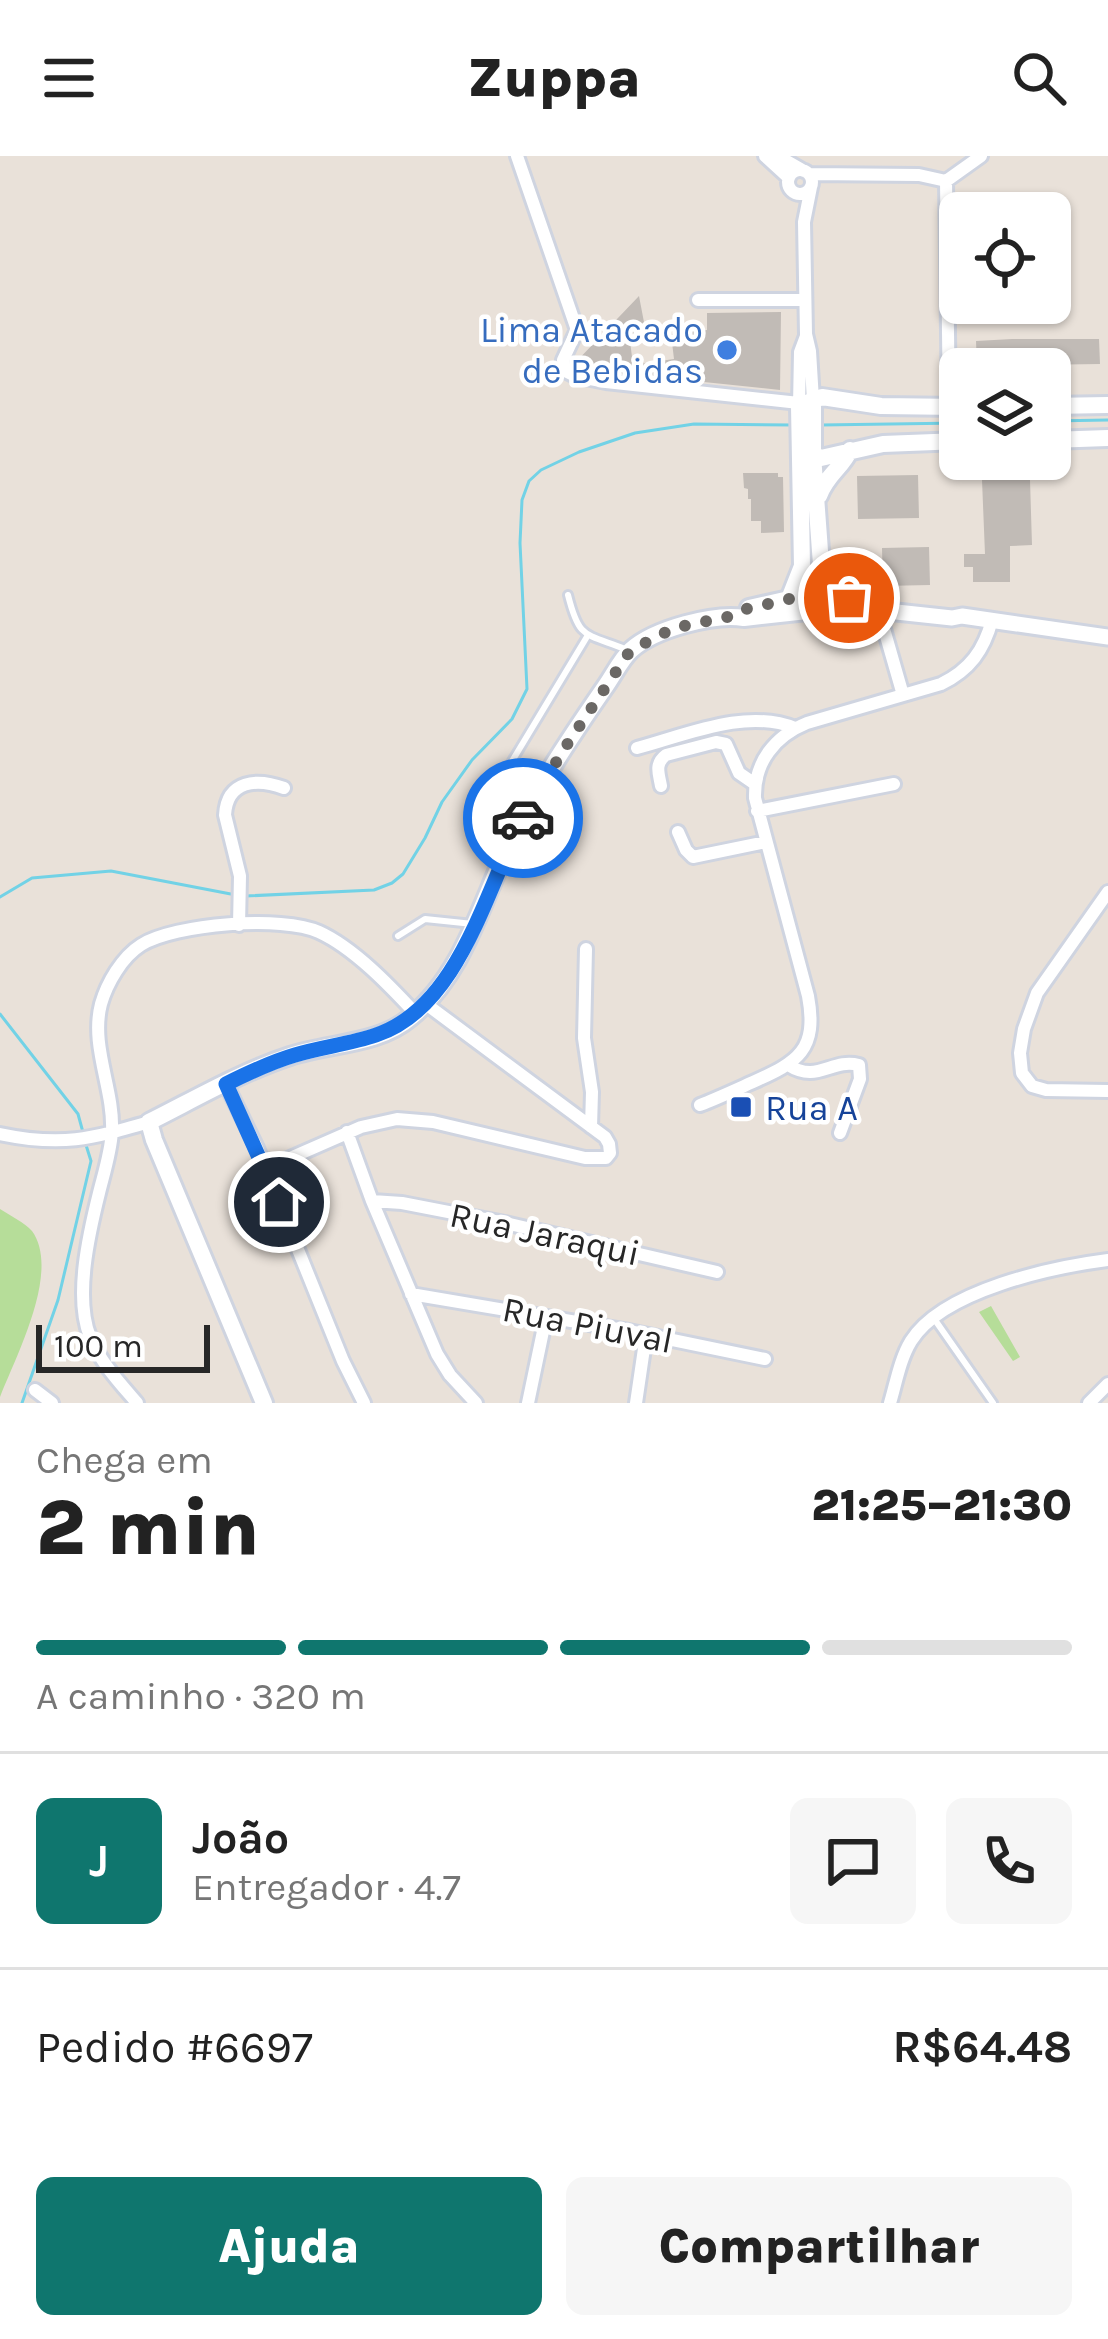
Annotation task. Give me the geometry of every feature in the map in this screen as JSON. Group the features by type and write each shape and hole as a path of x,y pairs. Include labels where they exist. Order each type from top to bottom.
{"main road":[{"path":"264,1403 149,1121 291,1056 378,1035 421,1009 475,925 530,806 630,651 674,628 732,616 744,618 784,605 819,604 823,585 810,553 805,406 822,397 881,406 939,407"},
{"path":"1071,406 1108,405"},
{"path":"804,434 806,450 821,458 883,444 939,442"},
{"path":"1071,440 1108,439"},
{"path":"816,508 827,477 850,450"},
{"path":"784,605 810,553 816,508 813,454"},
{"path":"810,553 849,598"}],"street":[{"path":"517,156 577,330 563,360 565,371 606,382 805,406 810,351 804,222 809,179"},
{"path":"765,156 789,178 804,222"},
{"path":"778,156 809,179"},
{"path":"796,193 806,193 809,179 822,172 919,175 946,181 981,156"},
{"path":"789,178 798,171 809,179"},
{"path":"946,181 952,348"},
{"path":"698,300 805,300"},
{"path":"819,604 849,598 953,610 962,616"},
{"path":"819,604 962,616 1108,637"},
{"path":"700,1106 788,1065 806,1048 812,1024 757,811 754,784 766,754 795,728 941,684 967,669 992,620"},
{"path":"839,635 876,625 884,628 903,694"},
{"path":"637,748 761,720 795,728"},
{"path":"661,786 658,765 666,755 716,742 726,744 739,773 754,784"},
{"path":"239,919 240,876 225,814 229,796 237,788 258,782 284,788"},
{"path":"757,811 894,784"},
{"path":"678,832 693,857 766,842"},
{"path":"1108,892 1037,993 1020,1053 1022,1073 1035,1087 1108,1091"},
{"path":"137,1403 105,1366 88,1330 84,1291 112,1132 98,1023 101,1006 127,956 152,939 239,919 326,935 421,1009 605,1137 610,1153 599,1160 585,1158 451,1126 385,1120 265,1169"},
{"path":"586,949 584,1038 592,1092 591,1127"},
{"path":"788,1065 803,1074 850,1063 859,1066 860,1079 840,1133"},
{"path":"226,1084 364,1403"},
{"path":"0,1134 63,1141 95,1138 149,1121"},
{"path":"347,1132 444,1366 476,1403"},
{"name":"Rua Jaraqui","path":"372,1201 505,1223 717,1272"},
{"path":"890,1403 910,1342 933,1317 1026,1275 1108,1259"},
{"name":"Rua Piuval","path":"411,1294 765,1359"},
{"path":"528,1403 546,1317"},
{"path":"636,1403 646,1335"},
{"path":"1089,1403 1108,1384"},
{"path":"35,1390 52,1403"}],"lane":[{"path":"568,595 575,623 588,635 630,651"},
{"path":"484,806 588,635"},
{"path":"398,936 425,919 475,925"},
{"path":"933,1317 993,1403"}],"green space":[{"path":"0,1209 32,1231 40,1248 41,1268 33,1314 0,1397"},
{"path":"991,1306 1020,1357 1013,1361 979,1312"}],"building":[{"name":"Lima Atacado de Bebidas","path":"639,296 647,338 630,341 633,365 674,359 671,334 707,330 707,313 781,312 780,390 608,372 574,364"},
{"path":"1099,339 1100,364 1071,364 1071,348 976,348 976,341"},
{"path":"743,473 783,477 784,532 761,533 761,521 751,521 751,499"},
{"path":"918,475 919,518 858,519 857,476"},
{"path":"982,480 1030,480 1032,545 1010,546 1010,582 973,582 973,567 964,567 964,554 985,554"},
{"path":"929,547 930,585 883,586 882,548"}],"waterway":[{"path":"1071,421 1108,420"},
{"path":"821,425 939,423"},
{"path":"246,896 374,890 392,883 403,874 442,802 472,760 512,719 527,689 522,500 529,481 541,470 635,433 694,424 794,425"},
{"path":"0,897 32,878 111,871 236,895"},
{"path":"0,1014 78,1114 84,1136"},
{"path":"22,1403 58,1300 91,1161 86,1145"}],"way so far":[{"path":"523,818 630,651 674,628 742,610 789,599 849,598"}],"place":[{"name":"Lima Atacado de Bebidas","path":"727,350"},
{"name":"Rua A","path":"741,1107"}],"route":[{"path":"279,1202 226,1084 291,1056 378,1035 416,1014 463,948 523,818"}]}
